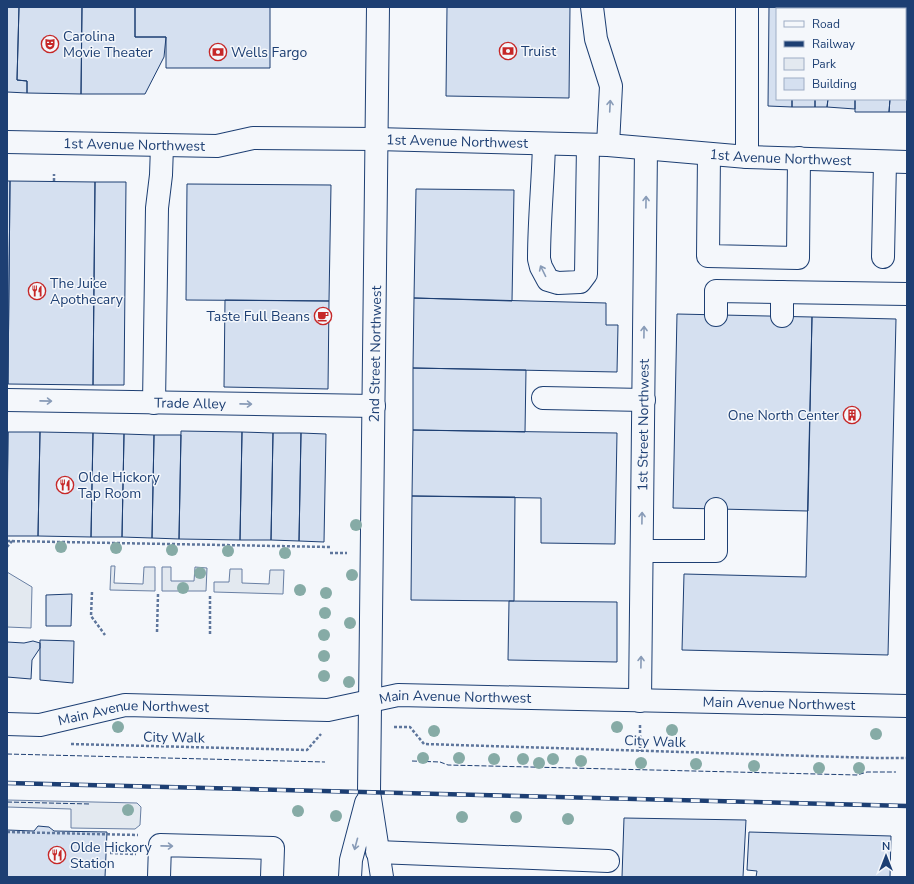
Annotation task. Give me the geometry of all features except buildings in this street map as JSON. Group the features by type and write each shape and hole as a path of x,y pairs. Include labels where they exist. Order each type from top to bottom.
{"street":[{"name":"2nd Street Northwest","path":"369,792 378,7"},
{"path":"544,144 540,208 541,267 548,280 558,283 580,282 586,274 598,145 611,86 596,39 592,7"},
{"path":"747,7 747,157"},
{"name":"1st Avenue Northwest","path":"7,142 217,146 253,138 376,139 598,145 747,157 907,162"},
{"path":"154,403 157,208 161,175 162,146"},
{"name":"1st Street Northwest","path":"640,711 646,149"},
{"path":"709,154 708,256 798,258 799,158"},
{"path":"883,257 884,162"},
{"path":"716,315 716,291 907,294"},
{"path":"782,292 782,316"},
{"path":"543,398 644,400"},
{"name":"Trade Alley","path":"7,400 374,406"},
{"path":"642,551 716,551 716,509"},
{"name":"Main Avenue Northwest","path":"7,724 40,725 125,705 328,710 398,695 640,711 907,706"},
{"path":"369,792 382,877"},
{"path":"350,877 351,860 369,792"},
{"path":"159,877 160,845 273,848 272,877"},
{"path":"377,852 608,861"}],"path":[{"path":"54,174 54,181"},
{"path":"7,541 330,547"},
{"path":"7,547 12,541"},
{"path":"330,553 352,553"},
{"path":"92,592 92,616 105,635"},
{"path":"157,632 158,594"},
{"path":"210,595 210,634"},
{"path":"640,711 640,751"},
{"name":"City Walk","path":"410,727 424,744 907,758"},
{"name":"City Walk","path":"70,744 307,750 324,730"},
{"path":"7,832 111,834"}],"green space":[{"path":"111,566 115,566 114,583 143,584 144,567 155,567 155,591 110,590"},
{"path":"162,567 171,567 171,581 194,581 195,567 207,568 206,591 162,591"},
{"path":"230,569 242,569 242,583 269,584 270,570 284,570 283,594 214,592 214,582 229,582"},
{"path":"7,572 32,587 31,628 7,627"},
{"path":"7,800 137,803 141,807 140,825 135,829 71,828 71,809 7,807"}],"railway":[{"path":"7,783 907,806"}],"fence":[{"path":"7,754 325,762"},
{"path":"412,761 440,762 448,765 857,775 867,772 896,772"},
{"path":"7,802 90,804"}],"place":[{"name":"Carolina Movie Theater","path":"50,44"},
{"name":"Truist","path":"508,51"},
{"name":"Wells Fargo","path":"218,52"},
{"name":"The Juice Apothecary","path":"37,291"},
{"name":"Taste Full Beans","path":"323,316"},
{"name":"One North Center","path":"852,415"},
{"name":"Olde Hickory Tap Room","path":"65,485"},
{"name":"Olde Hickory Station","path":"57,855"}]}
